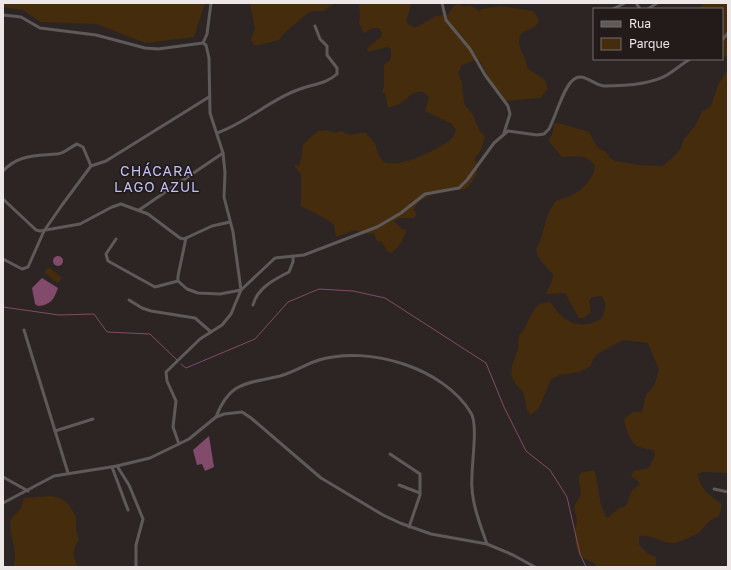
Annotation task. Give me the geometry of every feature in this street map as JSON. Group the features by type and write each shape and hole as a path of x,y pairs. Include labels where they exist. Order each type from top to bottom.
{"street":[{"path":"211,3 207,34 204,42 209,58 210,113 223,154 225,172 224,197 237,257 241,290"},
{"path":"442,3 442,12 446,20 470,49 485,75 508,106 510,114 504,134"},
{"path":"615,8 625,3"},
{"path":"3,15 21,17 40,28 96,34 145,48 204,42"},
{"path":"217,133 232,127 288,94 326,81 337,74 337,68 327,55 327,46 320,39 315,26"},
{"path":"179,444 173,427 176,401 165,376 169,368 200,339 227,320 241,290 275,258 304,255 377,227 401,214 425,194 459,188 467,180 494,143 504,134 512,131 530,135 544,134 552,123 569,84 577,77 582,76 596,84 604,86 651,81 667,75 689,60"},
{"path":"3,259 22,269 28,268 44,231 91,166 106,161 209,97"},
{"path":"3,171 9,164 21,158 37,154 58,154 77,144 83,147 91,166"},
{"path":"139,210 223,154"},
{"path":"3,199 36,230 44,231 80,224 118,204 126,205 139,210 157,219 180,238 186,238 212,226 230,222"},
{"path":"178,281 186,238"},
{"path":"116,239 106,254 106,259 112,264 154,287 178,281"},
{"path":"254,305 255,297 273,279 289,272 293,262 293,256"},
{"path":"178,281 187,289 198,293 220,294 241,290"},
{"path":"129,300 142,308 151,311 195,318 211,332"},
{"path":"24,330 68,473"},
{"path":"3,503 47,479 68,473 112,467 150,458 179,444 195,435 216,417 225,399 240,385 255,380 288,374 319,360 356,356 382,359 424,372 444,384 465,405 473,418 472,488 487,544"},
{"path":"216,417 237,412 246,414 330,485 383,515 409,527 451,538 487,544 535,567"},
{"path":"55,431 93,419"},
{"path":"390,454 420,472 420,493 409,527"},
{"path":"117,466 129,485 143,519 136,545 136,567"},
{"path":"112,467 128,510"},
{"path":"3,477 28,490"},
{"path":"399,485 420,493"},
{"path":"714,489 728,492"}],"green space":[{"path":"3,3 205,3 194,37 146,43 96,24 41,22 23,10 3,7"},
{"path":"250,3 335,3 324,11 312,11 308,13 284,33 279,40 254,45 251,40 255,29"},
{"path":"359,3 412,3 407,18 407,23 415,28 436,16 447,15 455,5 459,4 464,7 472,6 479,12 481,9 501,6 533,11 539,20 538,24 522,34 519,45 526,61 527,68 545,80 548,89 540,98 504,101 496,92 480,61 475,60 462,65 458,73 462,83 464,104 473,115 479,130 485,136 481,150 474,159 478,166 478,170 467,188 462,190 448,189 430,195 419,202 416,206 414,210 417,214 414,218 400,218 394,221 402,229 406,230 401,243 391,253 387,251 382,242 377,241 374,233 368,234 355,230 336,237 334,225 330,221 301,206 301,175 293,164 299,166 303,144 318,131 327,130 334,133 341,131 350,135 365,132 375,144 381,159 389,163 406,161 425,154 441,146 450,140 454,135 456,130 452,124 425,111 429,97 426,93 419,91 416,92 399,104 390,108 388,107 385,93 382,92 384,86 384,65 391,59 391,49 387,47 368,52 367,48 381,37 382,33 379,28 373,28 364,33 359,23"},
{"path":"704,3 728,3 728,58 724,55 723,48 723,8 699,8"},
{"path":"728,69 728,473 703,472 698,474 703,488 722,504 719,516 711,520 701,531 675,543 665,542 649,536 639,536 639,545 647,553 656,557 656,567 596,567 596,564 580,556 576,546 575,533 577,521 574,507 581,494 579,477 583,472 595,471 601,505 606,517 610,516 619,508 624,507 627,504 632,490 640,485 638,481 631,476 634,471 649,468 655,455 654,451 636,446 633,443 624,419 633,412 642,412 646,395 654,386 659,370 648,343 623,340 596,355 590,366 585,369 579,372 560,375 551,379 539,408 531,415 527,411 523,391 517,386 511,376 512,366 518,349 519,335 534,310 543,303 550,302 566,320 573,323 586,324 602,318 605,306 601,296 592,297 589,301 591,312 584,318 579,318 565,293 547,294 546,292 551,284 553,275 541,260 536,249 549,212 556,201 573,195 586,185 592,176 595,166 592,162 585,158 576,156 562,157 548,140 552,135 554,123 562,124 589,132 595,144 605,151 611,159 638,165 663,166 680,150 684,139 695,126 702,112 711,106 718,85"},
{"path":"49,267 62,278 57,283 44,272"},
{"path":"51,496 65,501 76,516 76,531 79,539 74,549 74,557 76,564 79,567 13,567 15,555 10,525 11,519 21,508 24,498"}],"shaded area":[{"path":"56,256 60,256 62,257 62,265 56,266 53,263 53,259"},
{"path":"42,278 58,288 49,303 38,306 35,304 32,288"},
{"path":"209,436 214,467 205,471 202,464 197,465 193,450"}],"waterway":[{"path":"181,364 186,368 255,339 288,302 319,289 353,291 385,298 486,363 504,407 526,451 550,470 567,497 580,554 586,567"},
{"path":"3,307 59,315 94,314 107,332 150,334 177,360"}],"district":[{"name":"CHÁCARA LAGO AZUL","path":"157,180"}]}
